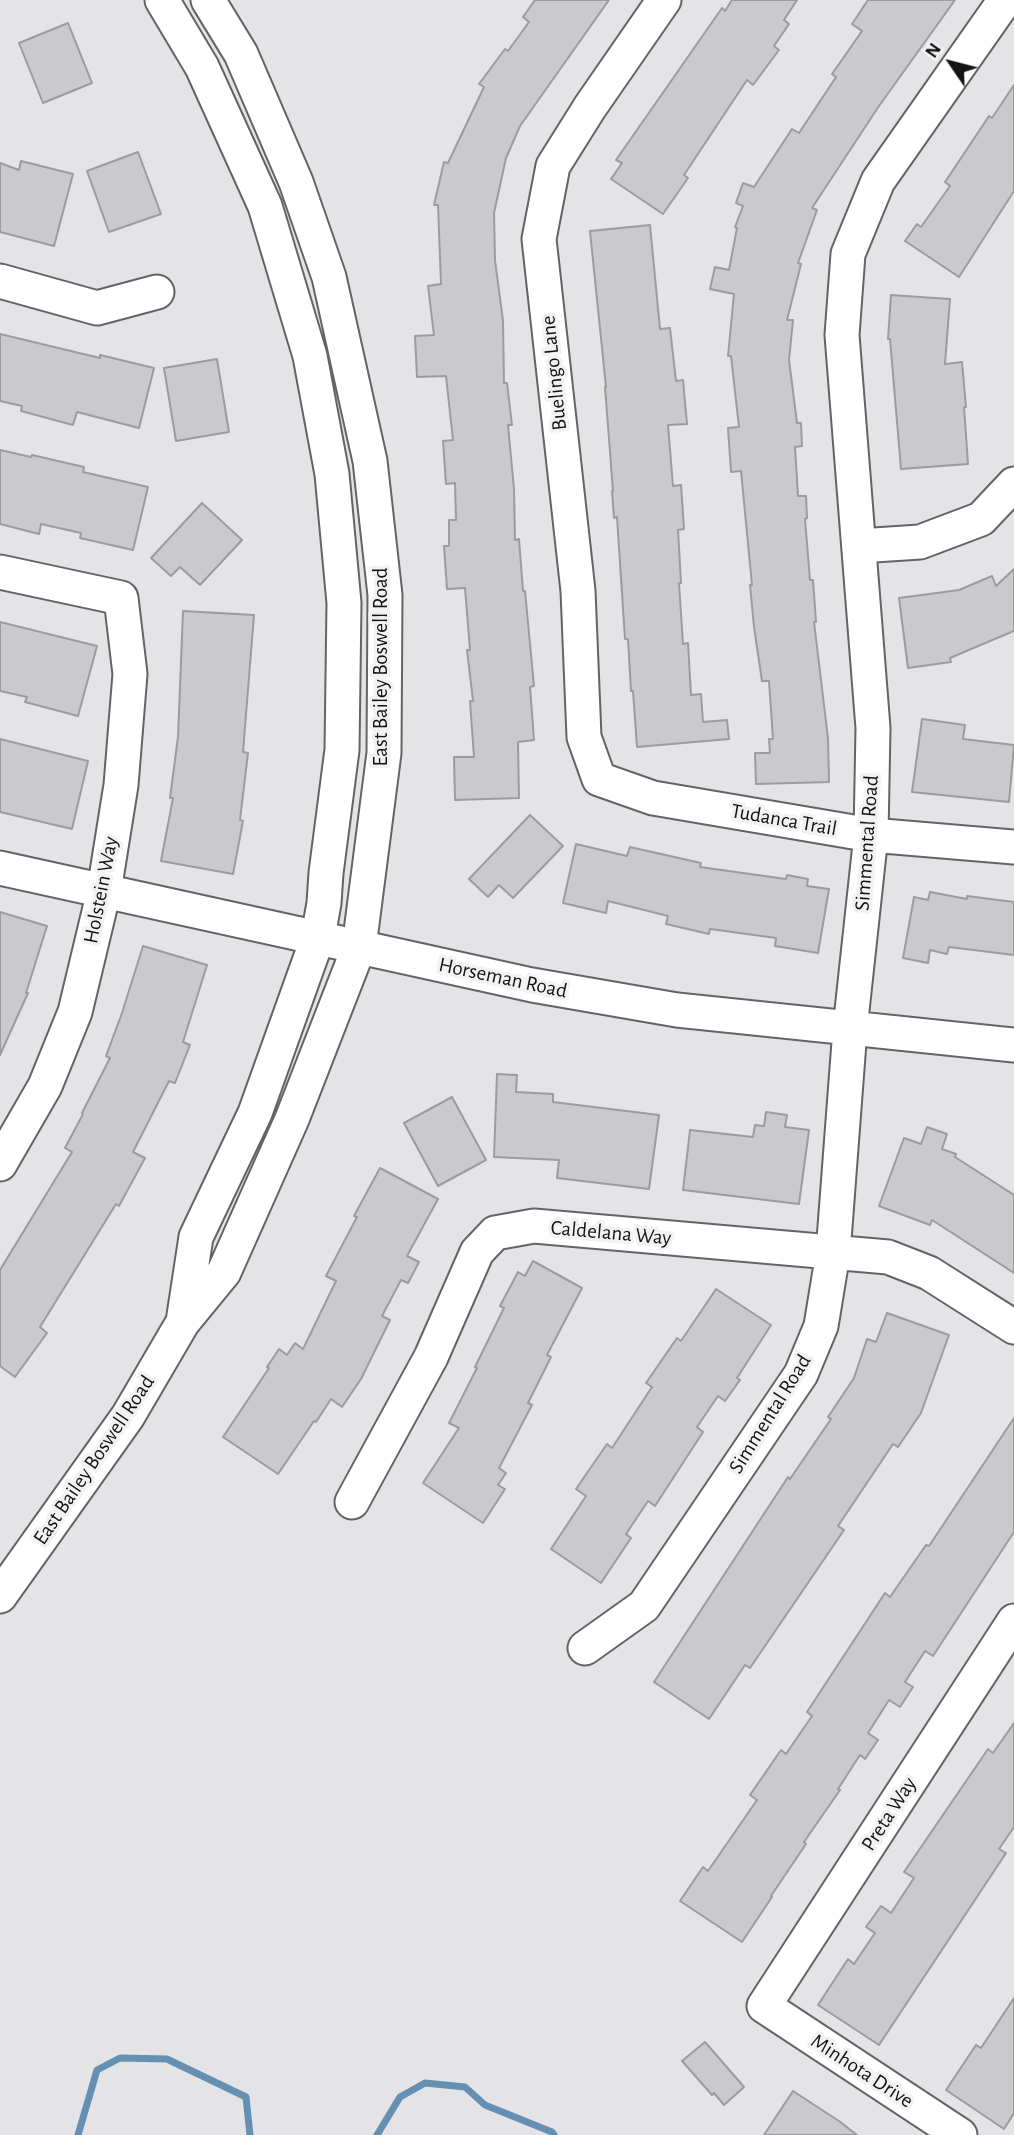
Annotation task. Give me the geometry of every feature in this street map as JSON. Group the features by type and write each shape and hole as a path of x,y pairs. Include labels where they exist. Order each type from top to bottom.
{"street":[{"name":"East Bailey Boswell Road","path":"162,0 202,66 265,206 310,356 332,474 344,603 342,750 318,937 256,1113 196,1237 183,1322"},
{"name":"East Bailey Boswell Road","path":"0,1596 128,1416 183,1322 224,1272 292,1119 359,947 384,753 385,595 370,461 329,277 296,182 241,54 208,0"},
{"name":"Buelingo Lane","path":"598,779 584,737 578,591 539,239 553,166 664,0"},
{"name":"Simmental Road","path":"585,1648 645,1606 801,1374 821,1326 833,1253 850,1028 872,835 873,727 842,335 848,254 878,181 1005,0"},
{"path":"0,281 97,308 157,292"},
{"path":"859,546 920,542 981,519 1014,484"},
{"name":"Holstein Way","path":"0,572 121,598 130,674 121,785 103,891 75,1012 45,1086 0,1164"},
{"name":"Tudanca Trail","path":"598,779 653,798 872,835 1014,847"},
{"name":"Horseman Road","path":"0,868 532,985 677,1010 1014,1045"},
{"name":"Caldelana Way","path":"352,1502 431,1357 477,1252 495,1233 534,1226 888,1257 929,1273 1014,1327"},
{"name":"Preta Way","path":"764,2006 1014,1621"},
{"name":"Minhota Drive","path":"764,2006 960,2135"}],"building":[{"path":"535,0 609,0 520,126 506,158 494,213 495,260 503,321 504,383 507,383 512,425 508,425 514,489 515,540 519,539 534,686 530,687 534,740 518,742 519,798 455,800 454,757 474,757 465,588 447,589 444,546 449,546 449,520 456,520 455,483 446,484 443,441 453,440 446,376 417,377 415,336 434,335 428,286 441,284 438,205 434,205 444,162 448,163 484,87 479,84 529,22 523,17"},
{"path":"732,0 797,0 784,20 789,24 774,46 779,50 753,85 747,80 684,175 688,178 663,214 611,179 622,163 616,160 722,8 725,11"},
{"path":"868,0 955,0 879,106 812,208 817,210 798,263 801,264 787,320 793,320 789,360 797,423 801,423 802,446 795,447 798,496 806,496 805,519 828,738 829,782 756,784 755,753 770,753 769,739 773,739 769,681 762,681 754,627 741,471 731,472 728,428 739,427 731,356 728,356 734,294 710,289 715,267 729,270 737,228 735,227 743,206 736,203 743,183 754,187 792,129 799,133 836,77 832,74 862,31 852,24"},
{"path":"68,23 92,83 43,103 19,43"},
{"path":"1014,85 1014,191 959,277 905,241 917,224 921,227 950,186 945,182 989,116 992,118"},
{"path":"138,152 161,214 109,232 87,171"},
{"path":"21,161 73,174 54,246 0,232 0,163 19,170"},
{"path":"650,225 660,329 670,328 676,381 683,380 687,424 668,425 673,486 681,485 684,529 678,530 683,644 688,643 691,695 701,694 703,722 727,720 729,739 637,747 628,639 625,639 606,387 590,231"},
{"path":"891,295 950,299 945,364 962,362 968,464 901,469 888,339"},
{"path":"0,334 154,368 139,428 77,412 73,425 21,411 22,406 0,401"},
{"path":"217,359 229,432 176,441 164,368"},
{"path":"0,450 84,467 83,472 148,487 133,550 80,538 81,533 41,524 39,534 0,524"},
{"path":"202,503 242,540 200,585 180,567 171,576 151,558"},
{"path":"1014,569 1014,631 950,658 951,662 908,668 899,598 959,590 992,576 996,586"},
{"path":"183,611 254,615 243,752 248,753 240,820 243,821 233,874 161,861 173,798 170,798 178,737"},
{"path":"0,622 97,646 78,716 25,702 27,697 0,691"},
{"path":"922,719 965,725 963,739 1014,745 1009,802 912,792"},
{"path":"0,739 88,761 72,829 0,812"},
{"path":"530,815 563,846 513,898 499,885 488,897 469,879"},
{"path":"576,844 627,856 630,847 701,863 700,867 786,879 787,875 808,879 807,886 829,889 818,953 775,946 776,938 710,929 709,934 666,924 668,916 608,901 606,913 563,903"},
{"path":"930,892 967,899 967,896 1014,902 1014,955 949,947 947,954 930,950 928,963 903,958 914,897 928,900"},
{"path":"0,912 47,926 28,993 0,1055"},
{"path":"143,946 207,965 183,1042 190,1045 175,1083 169,1081 133,1152 145,1158 119,1206 116,1204 40,1327 47,1333 15,1377 0,1366 0,1270 72,1152 65,1148 110,1058 106,1056"},
{"path":"497,1074 517,1075 516,1092 553,1094 553,1102 659,1115 649,1189 557,1178 559,1160 494,1157"},
{"path":"452,1097 486,1160 438,1186 404,1123"},
{"path":"766,1112 787,1115 785,1127 809,1130 799,1204 683,1190 690,1130 753,1137 755,1125 764,1126"},
{"path":"927,1127 947,1134 942,1149 956,1154 955,1157 1014,1195 1014,1273 932,1220 930,1225 879,1206 904,1138 921,1144"},
{"path":"380,1168 438,1199 407,1256 419,1262 408,1283 401,1280 382,1316 390,1320 361,1379 342,1407 331,1399 278,1474 223,1437 279,1349 287,1355 295,1343 303,1349 336,1281 326,1276"},
{"path":"533,1261 582,1288 547,1355 551,1357 528,1403 532,1405 499,1468 506,1473 498,1485 505,1489 483,1523 423,1483 459,1428 449,1423 504,1308 500,1306 518,1272 525,1276"},
{"path":"716,1289 771,1325 725,1401 718,1396 697,1427 703,1432 655,1506 648,1501 626,1534 631,1538 601,1583 551,1549 586,1496 576,1489 607,1444 612,1448 652,1387 646,1383 677,1338 681,1341"},
{"path":"887,1313 949,1335 921,1413 898,1447 893,1444 838,1526 844,1530 750,1668 745,1665 709,1719 654,1682 788,1477 790,1479 831,1419 828,1417 854,1378 867,1339 876,1342"},
{"path":"1014,1418 1014,1532 933,1656 925,1651 905,1682 913,1687 900,1707 889,1700 868,1733 878,1740 865,1759 860,1755 742,1942 680,1901 703,1867 708,1871 757,1800 750,1795 781,1750 786,1754 812,1716 807,1712 885,1593 890,1597 926,1545 929,1546"},
{"path":"1014,1723 1014,1827 999,1849 1006,1853 879,2045 818,2005 848,1959 854,1964 875,1933 866,1927 881,1906 891,1913 914,1878 904,1872 988,1749 993,1753"},
{"path":"1014,1998 1014,2113 1004,2129 946,2090 976,2045 981,2048"},
{"path":"705,2042 744,2087 724,2105 682,2061"},
{"path":"793,2091 839,2121 857,2135 764,2135"}],"waterway":[{"path":"78,2135 97,2070 120,2058 167,2059 246,2097 250,2135"},
{"path":"377,2135 400,2097 425,2083 465,2087 485,2105 554,2135"}]}
